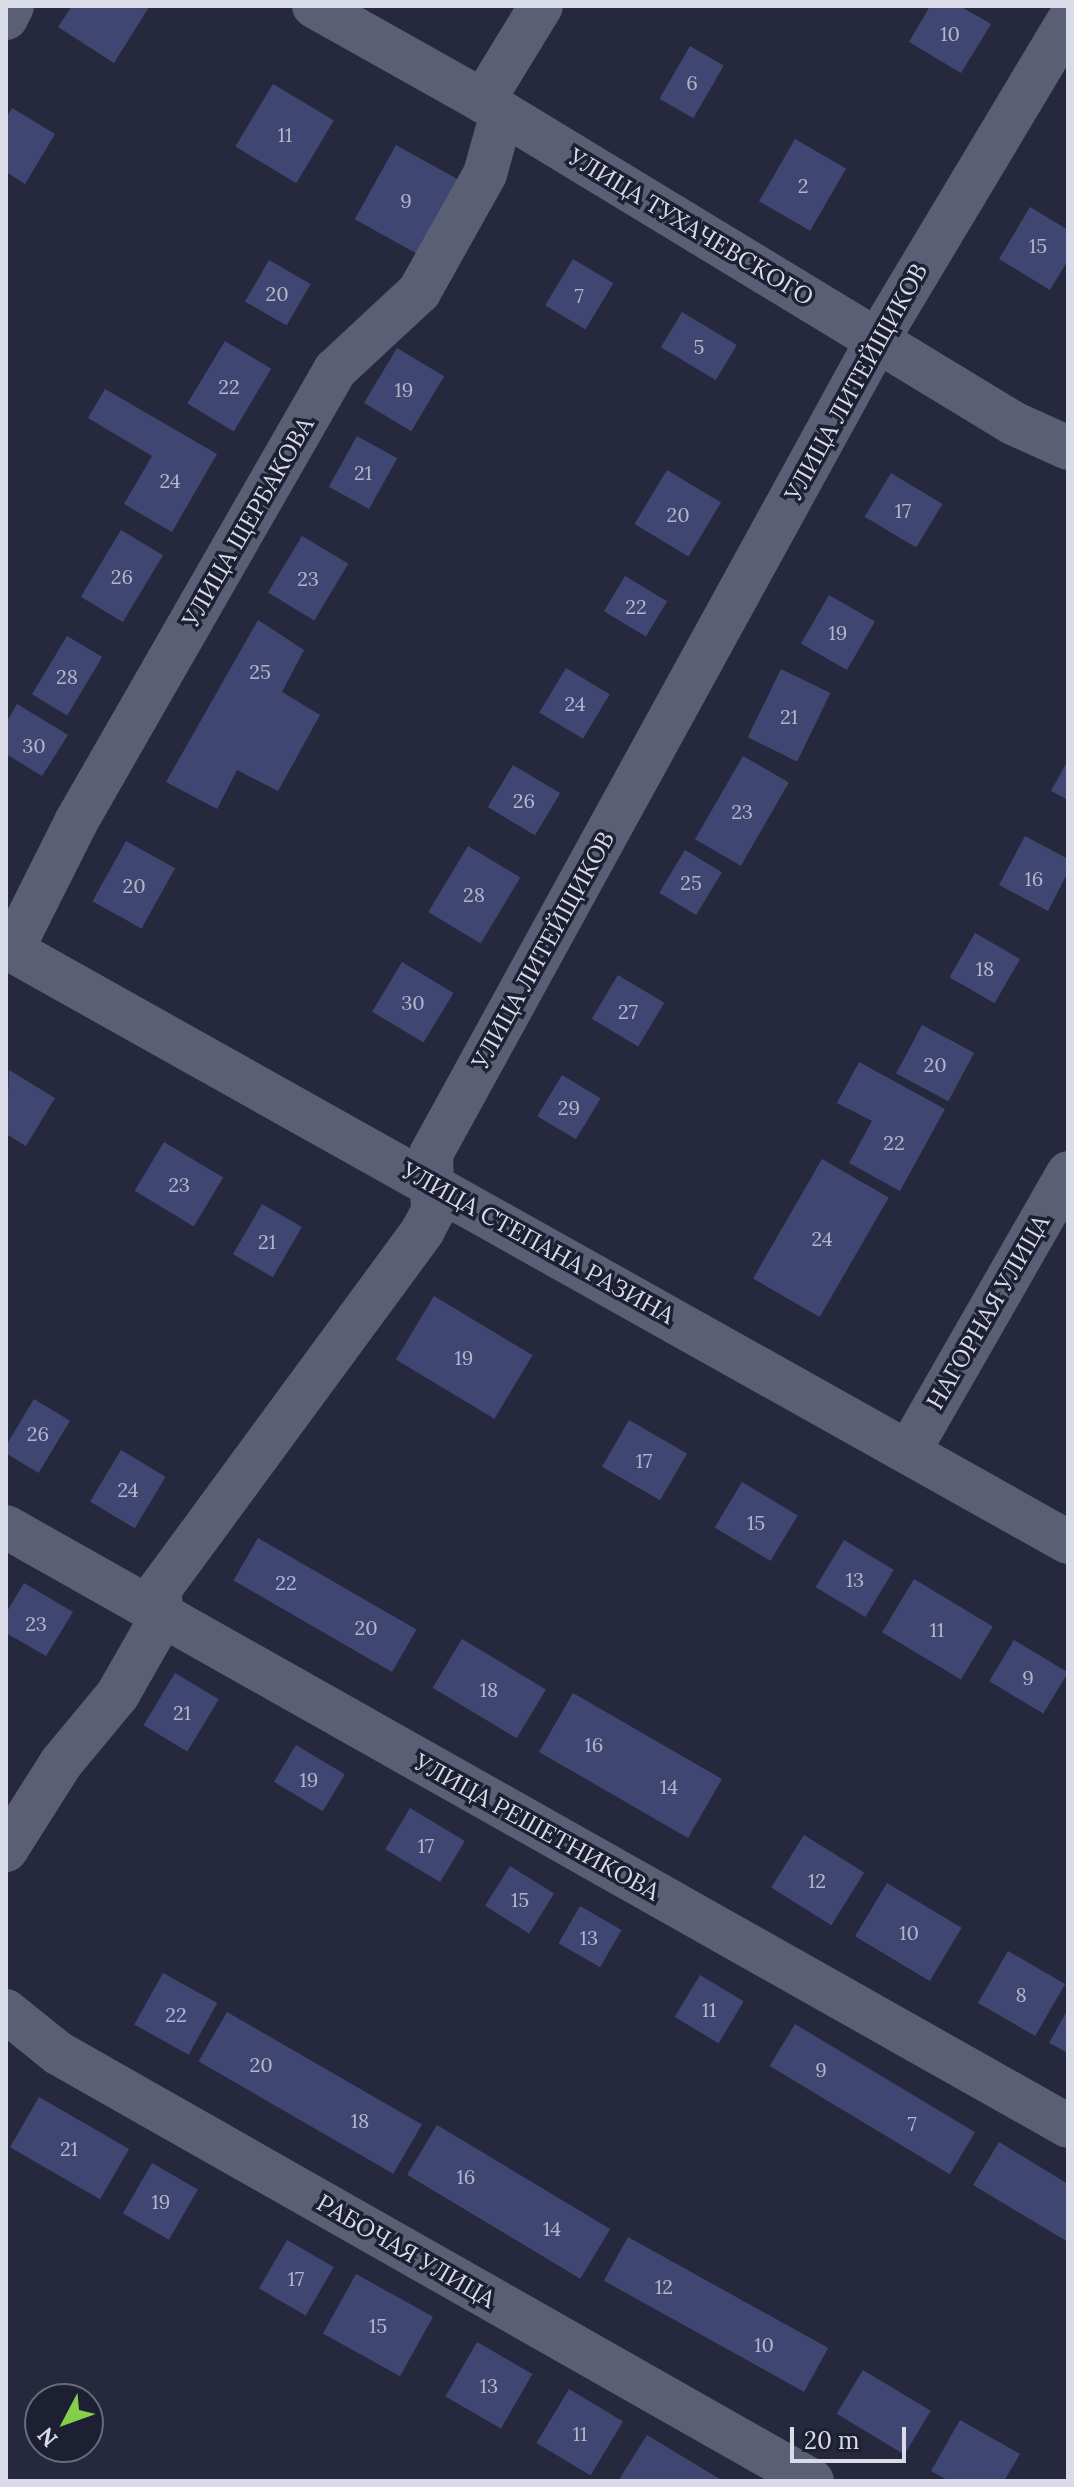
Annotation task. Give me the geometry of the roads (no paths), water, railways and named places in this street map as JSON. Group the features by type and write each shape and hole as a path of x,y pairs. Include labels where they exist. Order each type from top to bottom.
{"street":[{"path":"6,18 12,6"},
{"name":"УЛИЦА ТУХАЧЕВСКОГО","path":"314,6 492,107 1013,423 1068,448"},
{"name":"УЛИЦА ЩЕРБАКОВА","path":"9,948 76,822 335,370 419,292 485,174 492,107 541,6"},
{"name":"УЛИЦА ЛИТЕЙЩИКОВ","path":"6,1850 61,1763 118,1694 162,1617 159,1590 423,1230 433,1211 431,1154 878,339 1068,22"},
{"name":"УЛИЦА СТЕПАНА РАЗИНА","path":"9,948 1068,1542"},
{"name":"НАГОРНАЯ УЛИЦА","path":"909,1451 1068,1173"},
{"name":"УЛИЦА РЕШЕТНИКОВА","path":"6,1527 1068,2126"},
{"name":"РАБОЧАЯ УЛИЦА","path":"6,2011 58,2053 812,2481"}]}
